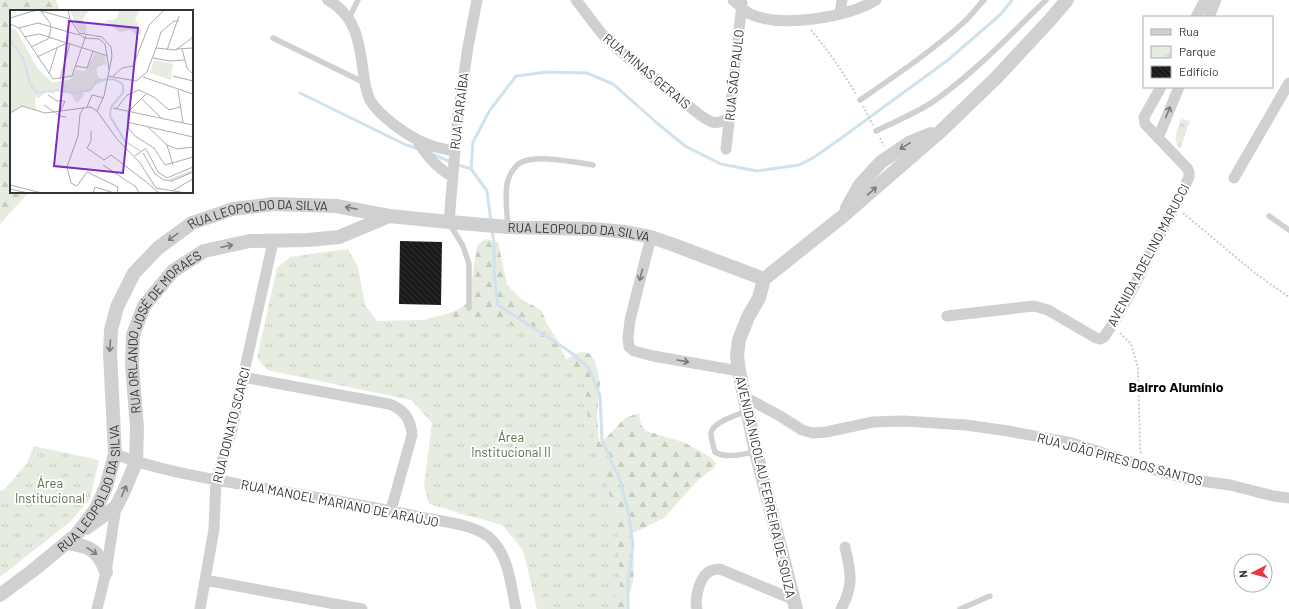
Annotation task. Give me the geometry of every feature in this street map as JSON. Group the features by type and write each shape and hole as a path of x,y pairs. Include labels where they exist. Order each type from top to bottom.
{"street":[{"path":"328,0 337,5 349,18 356,33 365,83 371,100 384,116 417,140 454,151"},
{"name":"RUA PARAÍBA","path":"449,222 458,114 477,0"},
{"name":"RUA MINAS GERAIS","path":"576,0 602,34 621,52 700,115 713,123 730,118"},
{"path":"733,0 742,4 748,13 767,19 788,21 803,20 840,13 876,0"},
{"path":"840,13 842,0"},
{"path":"764,279 843,216 941,131 996,78 1067,0"},
{"path":"1196,16 1204,0"},
{"path":"1209,16 1216,0"},
{"name":"RUA SÃO PAULO","path":"726,149 742,4"},
{"path":"1234,178 1289,83"},
{"path":"1158,138 1178,88"},
{"path":"1160,89 1174,98"},
{"name":"AVENIDA ADELINO MARUCCI","path":"947,316 1034,306 1048,310 1096,338 1100,339 1104,337 1120,314 1176,207 1189,177 1187,168 1145,124 1144,118 1160,89"},
{"path":"843,216 860,185 881,162 909,143 941,131"},
{"path":"417,140 430,160 438,168 452,177"},
{"name":"RUA LEOPOLDO DA SILVA","path":"0,595 72,539 96,509 104,493 115,454 110,353 111,330 117,307 134,273 158,248 192,223 233,209 274,204 336,206 389,216 508,227 593,229 626,232 650,237 764,279"},
{"name":"RUA ORLANDO JOSÉ DE MORAES","path":"72,539 116,507 136,462 137,428 132,365 133,335 144,306 173,271 204,251 250,242 273,242 340,237 389,216"},
{"path":"650,237 630,320 628,338 629,346 634,351 653,356 739,371"},
{"name":"RUA DONATO SCARCI","path":"200,609 214,529 216,480 232,430 273,242"},
{"name":"AVENIDA NICOLAU FERREIRA DE SOUZA","path":"764,279 759,298 748,317 739,340 737,355 756,452 794,604"},
{"path":"243,377 389,404 399,409 406,416 411,425 412,435 391,510"},
{"name":"RUA JOÃO PIRES DOS SANTOS","path":"745,397 802,430 813,433 826,432 873,422 904,421 966,425 1072,443 1143,466 1193,480 1230,485 1272,496 1289,498"},
{"name":"RUA MANOEL MARIANO DE ARAÚJO","path":"115,454 136,462 216,480 391,510 473,529 487,536 497,546 506,564 516,609"},
{"path":"97,609 106,572 116,507"},
{"path":"72,539 78,545 91,549 101,558 106,572"},
{"path":"841,609 846,600 850,585 850,567 845,547"},
{"path":"696,609 696,595 699,587 705,575 714,569 720,569 794,604"},
{"path":"205,580 362,609"}],"lane":[{"path":"349,18 358,0"},
{"path":"860,100 933,48 964,22 984,0"},
{"path":"876,130 908,116 940,97 977,68 1046,0"},
{"path":"273,38 365,83"},
{"path":"508,227 506,201 507,181 513,169 520,163 537,159 593,165"},
{"path":"1269,216 1289,230"},
{"path":"449,222 463,246 469,264 470,308"},
{"path":"747,411 719,423 714,427 711,433 712,440 715,452 720,455 728,456 756,452"},
{"path":"960,609 990,596"}],"path":[{"path":"803,20 842,71 860,100 889,156"},
{"path":"1176,207 1256,274 1289,296"},
{"path":"1112,326 1124,336 1130,344 1138,368 1140,445 1143,466"}],"green space":[{"path":"0,0 56,0 60,10 10,10 10,193 28,193 0,224"},
{"path":"1181,119 1190,121 1180,149 1176,142 1176,138"},
{"path":"486,239 498,242 507,285 521,299 541,310 547,324 558,341 565,358 567,359 575,353 584,352 590,354 595,361 600,382 597,415 599,442 603,441 625,418 639,413 641,425 646,431 683,442 709,456 716,463 715,467 697,481 664,518 631,534 634,558 634,575 626,609 553,609 562,534 483,516 468,516 457,513 457,510 469,499 431,330 427,319 456,311 469,300 477,245"},
{"name":"Área Institucional II","path":"348,249 358,267 365,305 377,321 501,318 558,356 584,382 588,419 604,471 617,527 620,589 607,609 537,609 523,550 502,525 429,504 424,486 432,423 411,400 267,370 257,358 277,268 290,257"},
{"name":"Área Institucional","path":"34,446 99,460 90,499 71,521 0,577 0,491 4,490 27,463"}],"building":[{"path":"400,241 442,242 441,305 399,304"}],"waterway":[{"path":"491,222 487,191 471,169 473,142 490,110 516,76 547,72 587,73 613,84 685,146 721,164 757,171 799,165 813,158 840,139 948,60 1001,14 1012,0"},
{"path":"300,93 404,144 419,149"},
{"path":"432,154 451,162"},
{"path":"456,164 471,169"},
{"path":"492,229 494,244 494,272 498,305 569,351 588,367 600,395 602,440 619,478 628,510 633,545 628,582 628,609"}],"district":[{"name":"Bairro Alumínio","path":"1176,387"}]}
